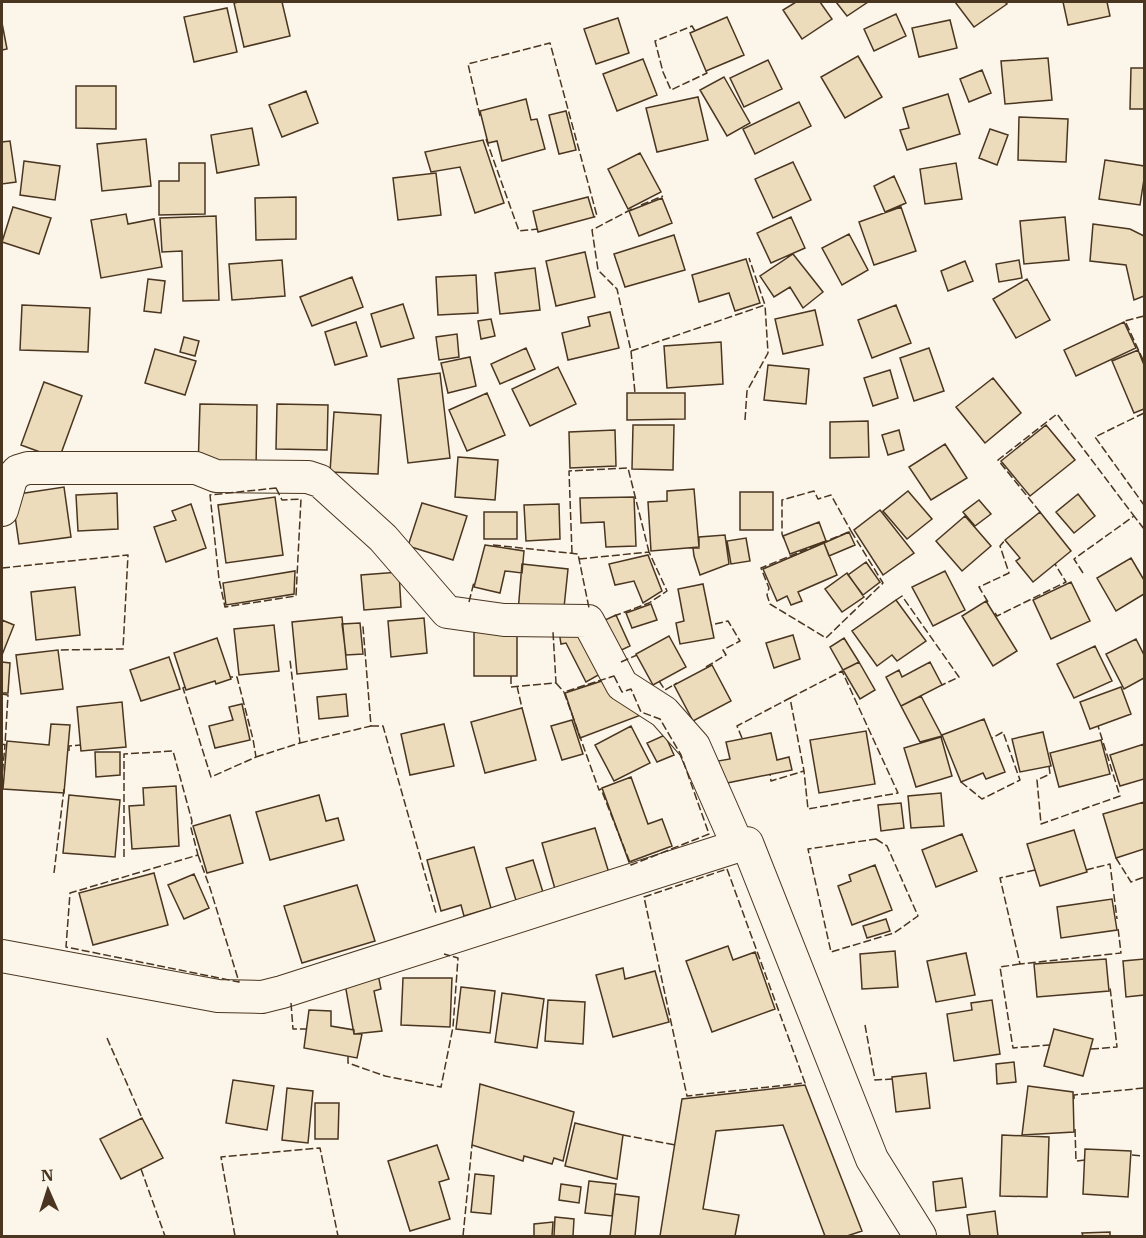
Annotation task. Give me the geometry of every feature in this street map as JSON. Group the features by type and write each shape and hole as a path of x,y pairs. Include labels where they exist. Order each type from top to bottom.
{"street":[{"path":"2,510 11,479 18,471 28,468 196,468 216,477 308,477 320,481 383,538 447,612 504,620 588,621 622,685 664,712 694,746 738,846"},
{"path":"2,956 218,996 262,997 747,843 872,1159 920,1236"}],"building":[{"path":"282,2 290,36 244,47 234,3"},
{"path":"796,2 820,2 832,19 802,39 783,10"},
{"path":"836,2 868,2 847,16"},
{"path":"955,2 1005,2 1007,4 974,27"},
{"path":"1063,2 1107,2 1110,16 1068,25"},
{"path":"227,8 237,52 194,62 184,17"},
{"path":"896,14 906,36 874,51 864,29"},
{"path":"727,17 744,55 706,71 690,33"},
{"path":"618,18 629,53 596,64 584,29"},
{"path":"950,20 957,48 919,57 912,28"},
{"path":"2,23 7,49 2,50"},
{"path":"858,56 882,97 845,118 821,77"},
{"path":"1048,58 1052,100 1005,104 1001,61"},
{"path":"643,59 657,95 617,111 603,74"},
{"path":"768,60 782,89 744,107 730,78"},
{"path":"1131,68 1144,68 1144,109 1130,109"},
{"path":"982,70 991,93 969,102 960,79"},
{"path":"724,77 750,123 727,136 700,90"},
{"path":"76,86 116,86 116,129 76,128"},
{"path":"306,91 318,123 282,137 269,105"},
{"path":"948,94 960,134 907,150 900,130 909,128 903,108"},
{"path":"698,97 708,140 657,152 646,108"},
{"path":"526,99 531,120 537,119 545,149 502,161 497,141 488,143 480,111"},
{"path":"799,102 811,126 755,154 743,129"},
{"path":"566,111 576,150 559,154 549,115"},
{"path":"1019,117 1068,119 1066,162 1018,160"},
{"path":"252,128 259,165 217,173 211,135"},
{"path":"990,129 1008,135 997,165 979,158"},
{"path":"146,139 151,186 102,191 97,144"},
{"path":"483,140 504,203 475,213 460,167 431,172 425,152"},
{"path":"10,141 16,182 2,184 2,142"},
{"path":"640,153 661,192 628,209 608,169"},
{"path":"1105,160 1144,166 1140,205 1099,199"},
{"path":"24,161 60,166 55,200 20,195"},
{"path":"793,162 811,200 773,218 755,179"},
{"path":"179,163 205,163 205,214 159,215 159,181 179,181"},
{"path":"956,163 962,199 925,204 920,169"},
{"path":"436,173 441,215 398,220 393,178"},
{"path":"894,176 906,203 885,212 874,186"},
{"path":"296,197 296,239 256,240 255,198"},
{"path":"588,197 594,217 538,232 533,211"},
{"path":"662,198 672,223 639,236 629,211"},
{"path":"13,207 51,218 39,254 2,242"},
{"path":"901,207 916,251 874,265 859,222"},
{"path":"126,214 128,224 154,219 162,267 101,278 91,220"},
{"path":"216,216 219,300 183,301 182,251 162,252 160,218"},
{"path":"791,217 805,248 771,263 757,233"},
{"path":"1065,217 1069,260 1024,264 1020,221"},
{"path":"1093,224 1130,229 1144,236 1144,296 1134,300 1126,265 1090,261"},
{"path":"849,234 868,270 842,285 822,248"},
{"path":"674,235 685,270 625,287 614,254"},
{"path":"585,252 595,297 556,306 546,261"},
{"path":"793,254 823,292 803,308 790,287 774,297 760,276"},
{"path":"746,259 760,303 735,311 729,293 699,302 692,275"},
{"path":"282,260 285,296 232,300 229,264"},
{"path":"1019,260 1022,278 999,282 996,264"},
{"path":"965,261 973,281 948,291 941,271"},
{"path":"535,268 540,310 500,314 495,273"},
{"path":"476,275 478,313 438,315 436,277"},
{"path":"352,277 363,307 312,326 300,297"},
{"path":"148,279 165,281 161,313 144,311"},
{"path":"1027,279 1050,320 1016,338 993,299"},
{"path":"403,304 414,338 381,347 371,314"},
{"path":"22,305 90,308 88,352 20,350"},
{"path":"896,305 911,343 872,358 858,320"},
{"path":"815,310 823,345 783,354 775,319"},
{"path":"610,312 619,348 568,360 562,333 590,326 588,317"},
{"path":"491,319 495,336 481,339 478,321"},
{"path":"356,322 367,356 335,365 325,332"},
{"path":"1124,322 1136,348 1076,376 1064,350"},
{"path":"457,334 459,357 439,360 436,337"},
{"path":"184,337 199,341 195,356 180,352"},
{"path":"721,342 723,384 667,388 664,346"},
{"path":"526,348 535,369 500,384 491,364"},
{"path":"929,348 944,391 914,401 900,358"},
{"path":"155,349 196,361 185,395 145,383"},
{"path":"1138,350 1144,365 1144,409 1134,413 1112,361"},
{"path":"470,357 476,386 448,393 441,363"},
{"path":"768,365 809,369 806,404 764,400"},
{"path":"558,367 576,404 530,426 512,389"},
{"path":"890,370 898,398 873,406 864,378"},
{"path":"440,373 450,458 408,463 398,379"},
{"path":"993,378 1021,413 985,443 956,407"},
{"path":"44,382 82,396 59,459 21,445"},
{"path":"487,393 505,435 467,451 449,410"},
{"path":"627,393 685,393 685,419 627,420"},
{"path":"200,404 257,405 256,471 198,470"},
{"path":"277,404 328,405 327,450 276,449"},
{"path":"334,412 381,415 378,474 330,472"},
{"path":"868,421 869,457 830,458 830,422"},
{"path":"633,425 674,425 673,470 632,469"},
{"path":"1046,425 1075,460 1030,496 1001,461"},
{"path":"615,430 616,466 570,468 569,432"},
{"path":"899,430 904,450 888,455 882,435"},
{"path":"945,444 967,478 931,500 909,467"},
{"path":"458,457 498,460 495,500 455,497"},
{"path":"64,487 71,537 19,544 12,495"},
{"path":"694,489 699,547 651,551 648,502 667,501 667,491"},
{"path":"908,491 932,519 907,539 883,511"},
{"path":"740,492 773,492 773,530 740,530"},
{"path":"117,493 118,529 78,531 76,495"},
{"path":"1078,494 1095,516 1074,533 1056,512"},
{"path":"275,497 283,555 226,563 218,505"},
{"path":"634,497 636,546 606,547 604,522 581,523 580,498"},
{"path":"979,500 991,514 975,526 963,512"},
{"path":"422,503 467,516 453,560 408,546"},
{"path":"191,504 206,548 166,562 154,527 176,520 172,511"},
{"path":"559,504 560,539 526,541 524,505"},
{"path":"880,510 914,553 883,575 854,530"},
{"path":"484,512 517,512 517,539 484,539"},
{"path":"1040,512 1071,551 1033,582 1016,561 1020,558 1005,540"},
{"path":"965,516 991,546 962,571 936,541"},
{"path":"819,522 826,541 790,554 783,536"},
{"path":"849,532 855,545 829,556 824,543"},
{"path":"725,535 729,564 700,575 693,548 699,548 699,537"},
{"path":"746,538 750,561 731,564 727,541"},
{"path":"824,543 837,575 798,592 802,601 791,605 787,596 777,601 763,569"},
{"path":"485,545 524,551 522,573 505,571 500,593 474,587"},
{"path":"648,555 662,591 643,603 634,581 615,585 609,564"},
{"path":"1131,558 1144,580 1144,594 1116,611 1097,578"},
{"path":"866,562 880,582 863,595 848,575"},
{"path":"522,564 568,569 563,617 518,612"},
{"path":"295,571 294,594 226,605 223,583"},
{"path":"945,571 965,610 933,626 912,587"},
{"path":"399,572 401,607 364,610 361,575"},
{"path":"847,573 864,597 842,612 825,589"},
{"path":"1071,582 1090,621 1051,639 1033,600"},
{"path":"703,584 714,638 680,644 676,623 684,621 678,589"},
{"path":"75,587 80,635 36,640 31,592"},
{"path":"896,600 926,641 897,661 892,655 877,666 852,631"},
{"path":"986,601 1017,651 993,666 962,616"},
{"path":"651,604 657,620 632,628 626,613"},
{"path":"616,615 630,646 609,656 594,625"},
{"path":"342,617 347,669 297,674 292,622"},
{"path":"424,618 427,653 391,657 388,621"},
{"path":"2,620 14,625 2,655"},
{"path":"360,623 363,654 346,655 342,624"},
{"path":"274,625 279,671 239,675 234,629"},
{"path":"585,625 609,669 586,682 566,643 561,644 559,631"},
{"path":"474,631 517,631 517,676 474,676"},
{"path":"793,635 800,659 774,668 766,643"},
{"path":"669,636 686,667 653,685 636,654"},
{"path":"217,638 231,679 216,684 215,681 186,690 174,653"},
{"path":"844,638 859,662 843,670 830,647"},
{"path":"1136,639 1144,655 1144,678 1124,689 1106,654"},
{"path":"1095,646 1112,681 1074,698 1057,664"},
{"path":"58,650 63,689 21,694 16,655"},
{"path":"169,657 180,689 141,701 130,670"},
{"path":"2,662 10,663 8,693 2,693"},
{"path":"859,662 875,690 860,699 843,670"},
{"path":"930,662 942,685 901,706 886,677 899,670 902,677"},
{"path":"712,665 731,701 693,721 674,685"},
{"path":"614,677 641,715 580,738 565,693"},
{"path":"1121,687 1131,714 1090,729 1080,702"},
{"path":"346,694 348,716 319,719 317,697"},
{"path":"921,696 942,736 920,742 901,706"},
{"path":"122,702 126,747 81,751 77,707"},
{"path":"242,704 250,740 215,748 209,726 233,720 229,707"},
{"path":"522,708 536,760 485,773 471,722"},
{"path":"984,719 1005,772 986,779 983,773 961,782 942,735"},
{"path":"572,720 583,754 562,760 551,726"},
{"path":"51,724 70,725 64,793 3,789 7,741 49,745"},
{"path":"444,724 454,766 410,775 401,734"},
{"path":"631,726 650,763 614,781 595,745"},
{"path":"866,731 875,784 819,793 810,740"},
{"path":"1043,732 1051,766 1020,772 1012,739"},
{"path":"771,733 777,760 789,757 792,770 722,784 718,761 730,759 726,742"},
{"path":"665,735 674,755 657,762 647,743"},
{"path":"941,737 952,776 916,787 904,748"},
{"path":"1101,740 1110,774 1059,787 1050,753"},
{"path":"1144,744 1144,779 1120,786 1110,755"},
{"path":"95,752 120,752 120,775 96,777"},
{"path":"631,777 648,824 662,819 672,846 629,862 602,788"},
{"path":"176,786 179,846 132,849 129,806 144,805 143,788"},
{"path":"941,793 944,826 911,828 908,796"},
{"path":"69,795 120,800 115,857 63,853"},
{"path":"319,795 326,821 338,818 344,840 270,860 256,812"},
{"path":"1144,802 1144,849 1116,858 1103,814"},
{"path":"901,803 904,828 881,831 878,805"},
{"path":"230,815 243,863 207,873 193,826"},
{"path":"595,828 609,873 555,889 542,843"},
{"path":"1074,830 1087,872 1040,886 1027,844"},
{"path":"962,834 977,871 936,887 922,850"},
{"path":"474,847 491,908 464,916 461,905 441,911 427,860"},
{"path":"533,860 546,902 519,910 506,868"},
{"path":"875,865 892,910 852,925 838,886 851,881 849,875"},
{"path":"154,873 168,925 93,945 79,893"},
{"path":"194,874 209,908 184,919 168,885"},
{"path":"357,885 375,941 302,963 284,906"},
{"path":"1112,899 1117,930 1061,938 1057,907"},
{"path":"886,919 890,931 867,938 863,926"},
{"path":"728,946 733,960 755,952 775,1009 712,1032 686,961"},
{"path":"895,951 898,987 862,989 860,954"},
{"path":"966,953 975,995 936,1002 927,961"},
{"path":"1106,959 1109,991 1037,997 1034,964"},
{"path":"1144,959 1144,995 1126,997 1123,961"},
{"path":"623,968 625,979 655,971 669,1022 613,1037 596,975"},
{"path":"378,974 381,989 374,991 382,1031 354,1034 345,984"},
{"path":"403,978 452,978 450,1027 401,1025"},
{"path":"461,987 495,991 490,1033 456,1029"},
{"path":"502,993 544,999 537,1048 495,1042"},
{"path":"548,1000 585,1002 583,1044 545,1041"},
{"path":"992,1000 1000,1054 954,1061 947,1014 972,1010 971,1003"},
{"path":"309,1010 331,1011 331,1026 354,1030 354,1034 362,1034 357,1058 304,1048"},
{"path":"1054,1029 1093,1039 1083,1076 1044,1066"},
{"path":"1014,1062 1016,1082 997,1084 996,1064"},
{"path":"926,1073 930,1108 896,1112 892,1077"},
{"path":"233,1080 274,1086 267,1130 226,1123"},
{"path":"480,1084 574,1112 563,1161 554,1158 552,1164 524,1156 523,1161 472,1145"},
{"path":"805,1085 862,1231 847,1236 825,1236 783,1125 716,1131 703,1209 739,1215 735,1236 660,1236 682,1099"},
{"path":"1028,1086 1073,1092 1074,1132 1022,1135"},
{"path":"287,1088 313,1091 308,1143 282,1140"},
{"path":"315,1103 339,1103 338,1139 315,1139"},
{"path":"142,1118 163,1158 121,1179 100,1139"},
{"path":"575,1123 623,1135 617,1179 565,1166"},
{"path":"1002,1135 1049,1137 1047,1197 1000,1196"},
{"path":"437,1145 449,1179 439,1182 450,1219 410,1231 388,1161"},
{"path":"1085,1149 1131,1151 1128,1197 1083,1194"},
{"path":"475,1174 494,1176 491,1214 471,1212"},
{"path":"962,1178 966,1207 936,1211 933,1182"},
{"path":"589,1181 616,1184 612,1216 585,1213"},
{"path":"561,1184 581,1187 579,1203 559,1200"},
{"path":"615,1194 639,1197 635,1236 610,1236"},
{"path":"995,1211 998,1236 970,1236 967,1215"},
{"path":"555,1217 574,1219 573,1236 554,1236"},
{"path":"553,1222 552,1236 534,1236 534,1224"},
{"path":"1110,1232 1110,1236 1083,1236 1082,1233"}],"fence":[{"path":"695,31 692,26 655,41 663,72 671,90 707,73 706,71"},
{"path":"480,116 468,64 550,43 597,216 594,217"},
{"path":"486,139 519,231 538,229"},
{"path":"641,205 663,196"},
{"path":"632,209 592,230 598,270 617,289 631,351 765,305 749,258"},
{"path":"745,420 747,391 768,353 765,305"},
{"path":"1144,316 1125,321 1144,362"},
{"path":"631,351 635,393"},
{"path":"1144,413 1095,437 1144,505"},
{"path":"1040,512 998,460 1057,414 1134,516"},
{"path":"572,553 569,471 628,468 649,552"},
{"path":"276,488 282,500 301,499 296,596 225,607 219,579 210,495 276,488"},
{"path":"784,539 782,500 814,491 818,499 831,495 851,531"},
{"path":"1083,573 1074,559 1134,516 1144,529"},
{"path":"851,531 883,583 826,638 770,604 767,595 769,588 761,568 851,531"},
{"path":"988,602 979,587 1009,573 1000,546 1005,540"},
{"path":"493,545 578,554 589,608"},
{"path":"579,559 649,552 667,591 649,603 614,616"},
{"path":"2,568 128,555 123,649 58,650"},
{"path":"995,613 997,616 1066,582 1055,564"},
{"path":"469,602 474,582"},
{"path":"896,600 902,596 959,677 942,685"},
{"path":"706,667 726,655 723,650 740,641 728,621 711,625"},
{"path":"300,743 371,726 363,627 361,627"},
{"path":"511,676 511,687 556,683 553,632"},
{"path":"621,662 637,655"},
{"path":"256,757 300,743 290,660"},
{"path":"790,698 842,671 898,793 808,809 804,771"},
{"path":"614,676 622,692 631,689 641,712 660,719 681,755 709,834 631,865 601,789 599,790 564,692 614,676"},
{"path":"185,687 183,688 211,777 256,757 237,677 230,677"},
{"path":"659,681 665,690 677,683"},
{"path":"556,683 564,692"},
{"path":"517,686 522,708"},
{"path":"2,694 8,695 5,745"},
{"path":"742,738 737,726 790,698 804,771 771,781 770,774"},
{"path":"371,726 383,726 436,913"},
{"path":"1049,766 1050,774 1037,780 1041,824 1120,796 1098,726"},
{"path":"961,782 982,799 1020,780 1003,732 992,738"},
{"path":"2,744 5,745 2,777"},
{"path":"69,751 69,746 81,745"},
{"path":"124,857 124,754 173,751 192,821 191,828 198,855"},
{"path":"54,873 64,789"},
{"path":"876,839 887,846 918,916 894,933 831,952 808,849 876,839"},
{"path":"198,855 239,982 66,947 70,893 198,855"},
{"path":"1116,858 1131,882 1144,877"},
{"path":"1086,870 1110,864 1117,919"},
{"path":"727,869 805,1083 687,1096 644,897 727,869"},
{"path":"1035,870 1000,878 1020,964 1121,953 1118,928"},
{"path":"348,1056 348,1063 385,1076 441,1087 453,1027 458,958 444,954"},
{"path":"1020,964 1000,967 1013,1048 1049,1045"},
{"path":"1091,1049 1117,1047 1110,987"},
{"path":"291,1003 293,1029 306,1029"},
{"path":"865,1025 875,1080 892,1079"},
{"path":"107,1038 142,1118"},
{"path":"1074,1099 1074,1095 1144,1088"},
{"path":"1075,1129 1076,1161 1086,1160"},
{"path":"623,1135 675,1145"},
{"path":"463,1236 472,1145"},
{"path":"235,1236 221,1157 320,1148 338,1236"},
{"path":"1132,1155 1144,1156"},
{"path":"141,1169 165,1236"}]}
